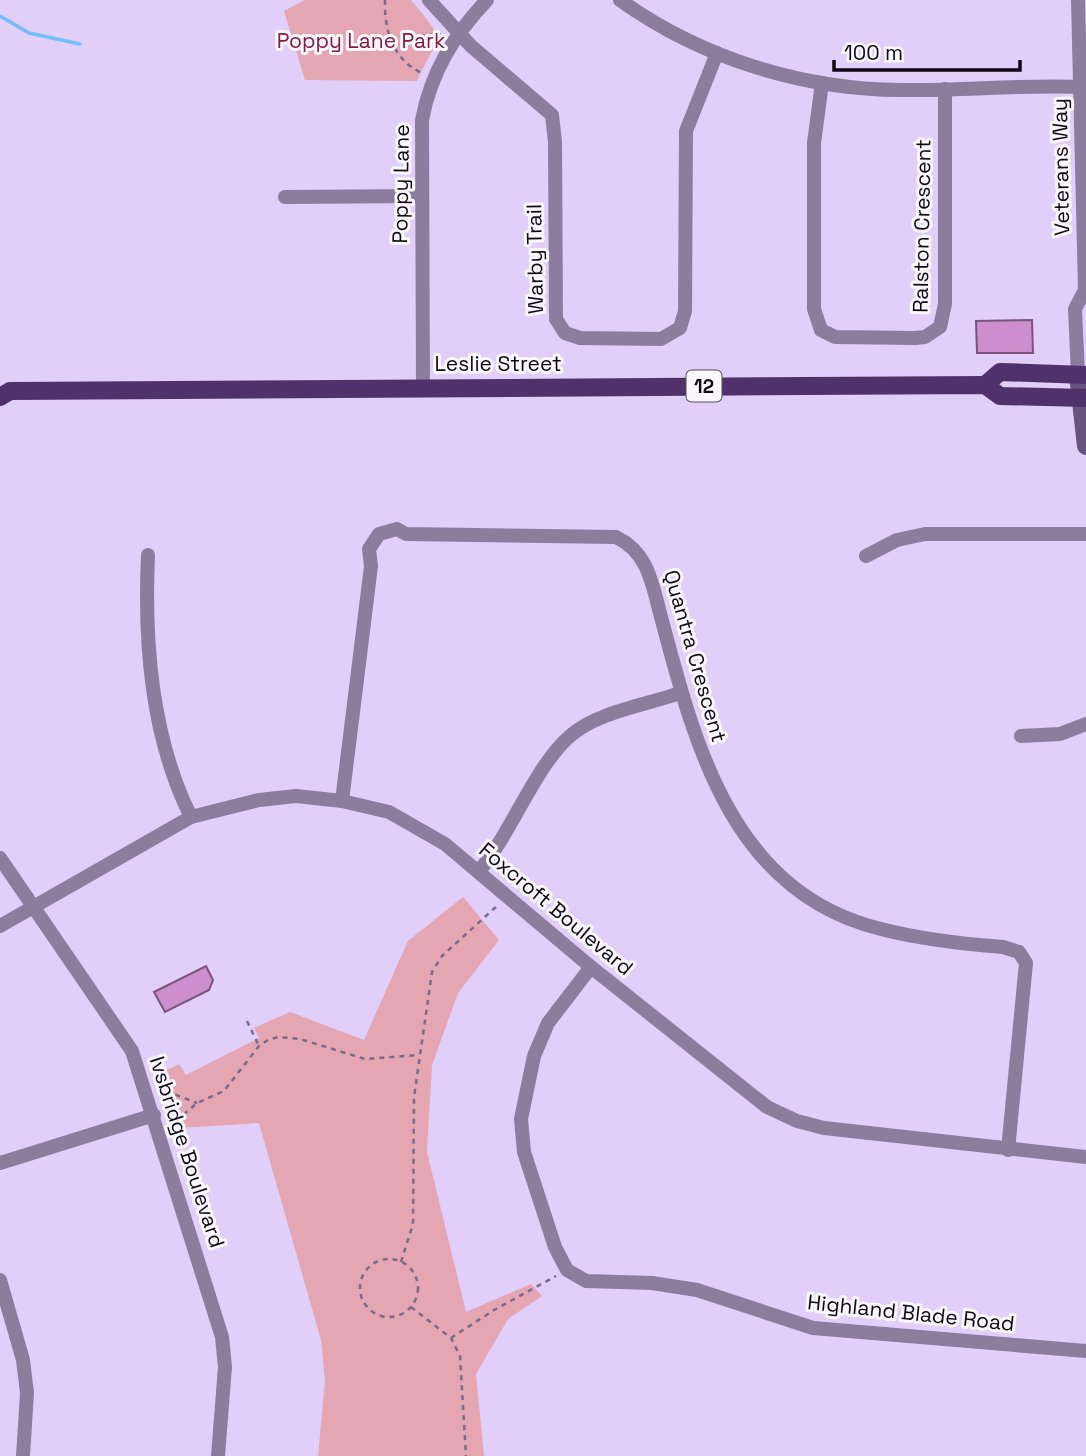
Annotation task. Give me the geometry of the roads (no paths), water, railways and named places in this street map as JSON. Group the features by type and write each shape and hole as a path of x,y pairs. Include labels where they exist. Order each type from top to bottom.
{"main road":[{"name":"Leslie Street","path":"985,385 1000,372 1082,375"},
{"name":"Leslie Street","path":"3,391 985,385 1000,396 1083,398"}],"street":[{"name":"Warby Trail","path":"429,0 451,34 552,115 555,142 556,319 565,333 580,338 661,339 674,333 684,320 686,131 717,53"},
{"name":"Poppy Lane","path":"423,387 421,140 425,106 451,34 487,0"},
{"path":"620,0 671,31 717,53 794,78 873,89 1083,87"},
{"name":"Veterans Way","path":"1078,0 1083,87 1085,291 1075,309 1082,375"},
{"name":"Ralston Crescent","path":"822,83 814,143 814,309 821,330 841,338 925,337 940,327 945,304 945,89"},
{"path":"285,197 421,196"},
{"path":"1082,375 1086,446"},
{"name":"Quantra Crescent","path":"342,801 371,566 369,549 379,534 397,529 406,534 616,537 630,544 648,569 680,693 705,762 736,824 751,845 795,888 821,905 881,929 1018,953 1026,964 1008,1150"},
{"path":"866,556 898,540 925,534 1086,534"},
{"path":"148,555 146,610 153,686 164,745 191,817"},
{"path":"479,871 492,857 550,761 570,736 597,721 680,693"},
{"path":"1021,736 1060,734 1086,724"},
{"name":"Foxcroft Boulevard","path":"0,926 191,817 259,800 296,796 342,801 389,812 445,844 734,1084 767,1107 797,1121 824,1128 1086,1157"},
{"name":"Ivsbridge Boulevard","path":"0,858 132,1051 222,1336 225,1367 218,1456"},
{"name":"Highland Blade Road","path":"591,967 548,1023 534,1056 521,1119 524,1152 555,1247 567,1270 586,1281 652,1283 697,1290 813,1328 1086,1351"},
{"path":"0,1163 153,1115"},
{"path":"0,1280 23,1360 27,1393 23,1456"}],"waterway":[{"path":"0,16 29,33 80,44"}],"park label":[{"name":"Poppy Lane Park","path":"361,41"}]}
